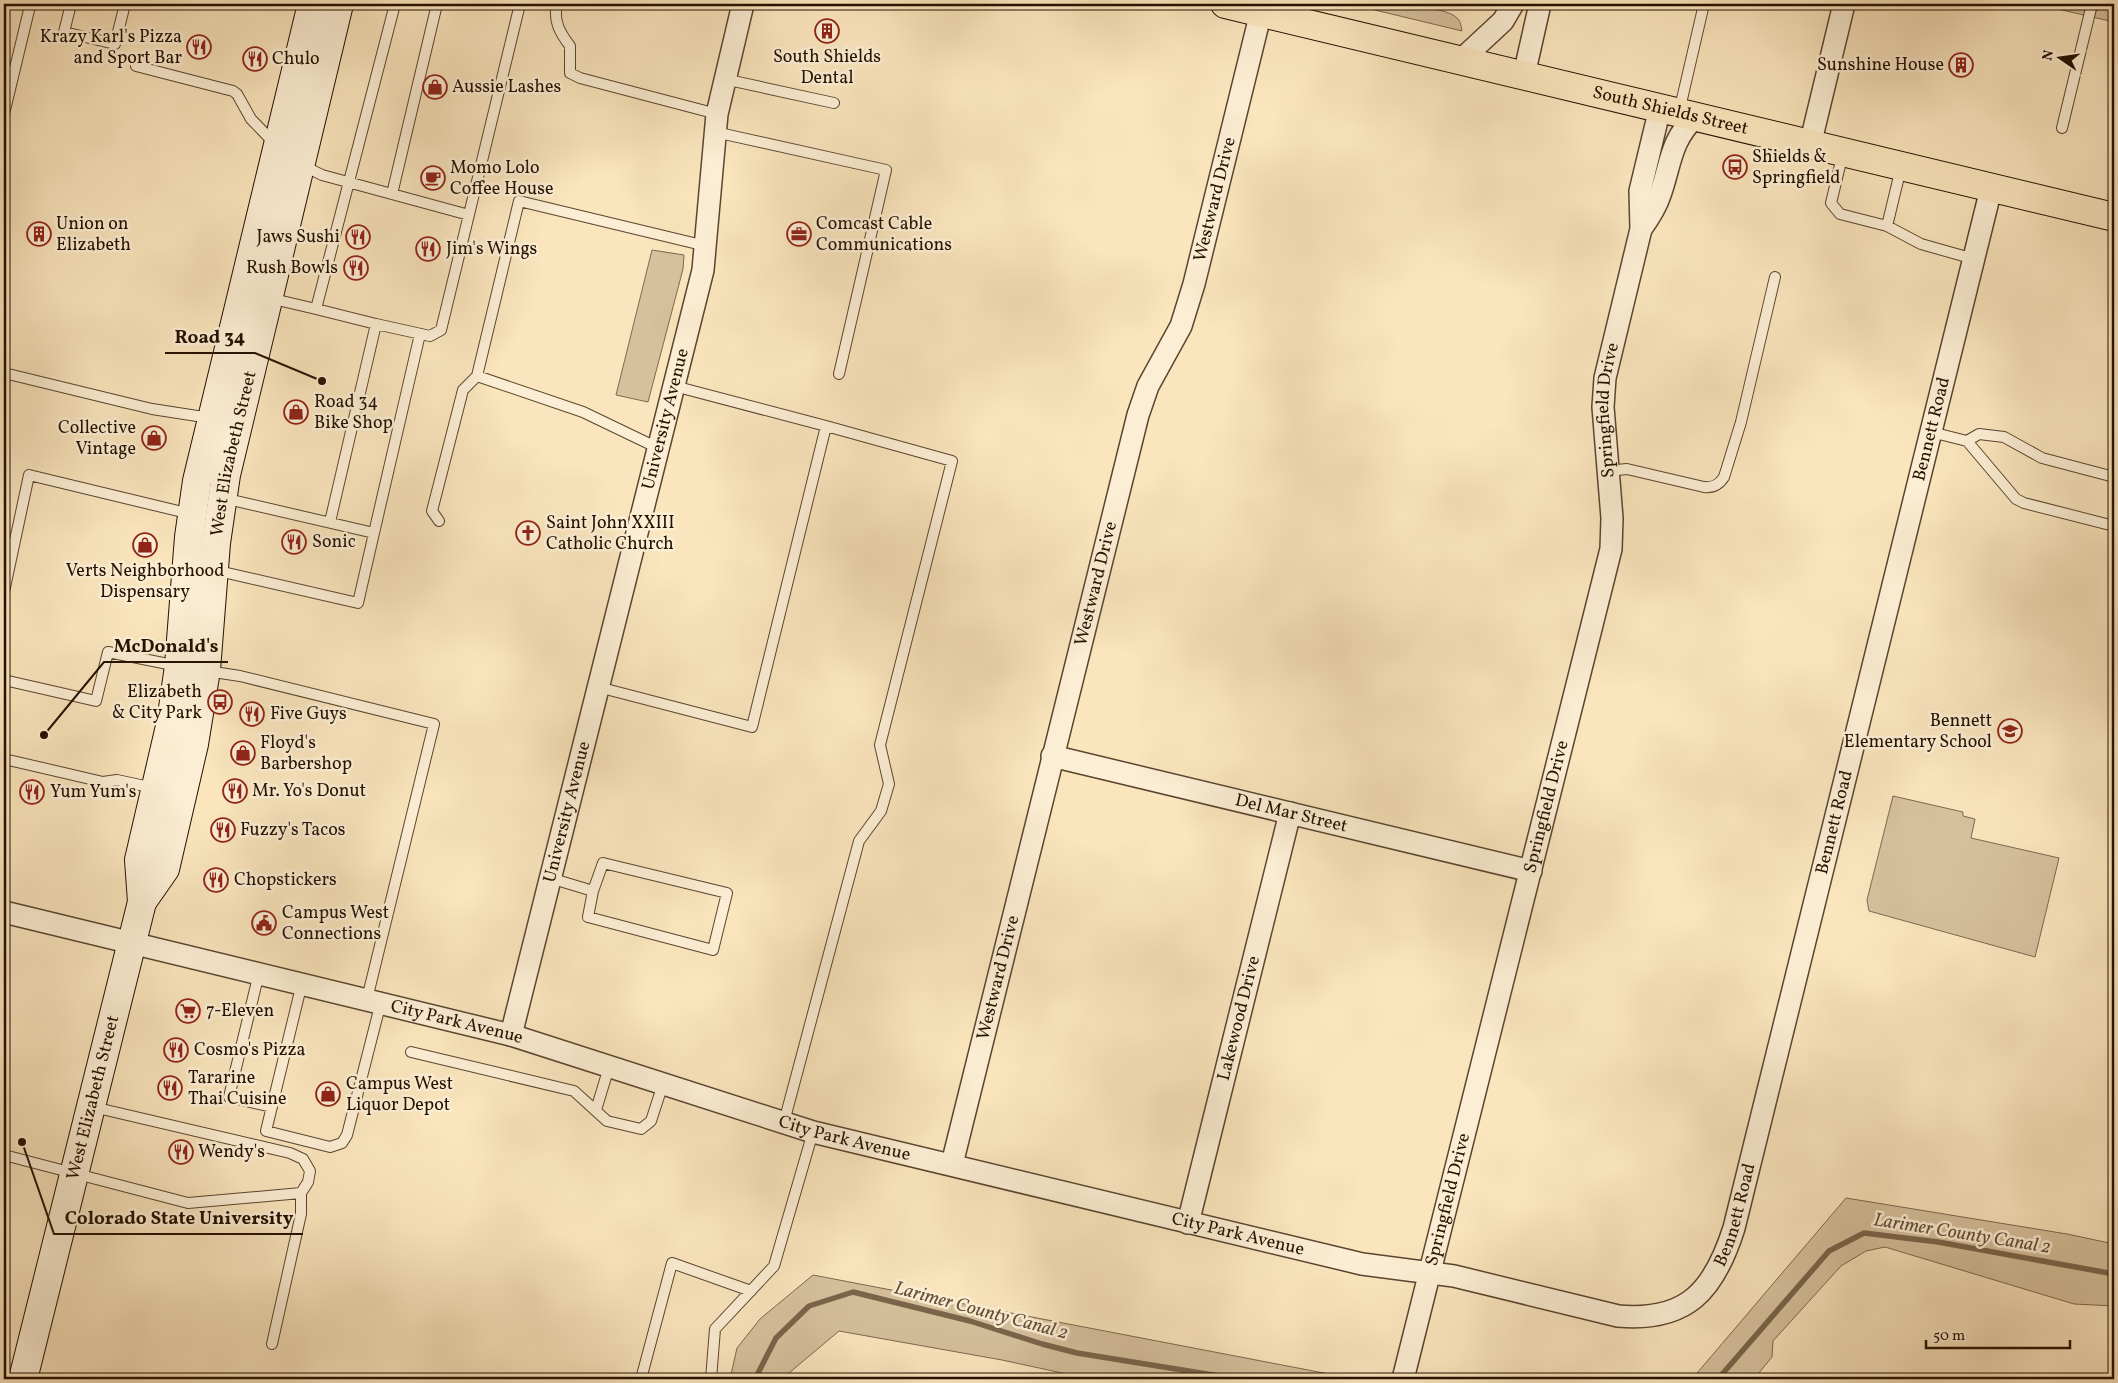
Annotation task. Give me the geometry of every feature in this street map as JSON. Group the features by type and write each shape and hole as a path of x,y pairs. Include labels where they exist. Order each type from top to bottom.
{"main road":[{"name":"West Elizabeth Street","path":"224,421 268,297 312,4"},
{"name":"West Elizabeth Street","path":"142,902 165,870 194,744 193,668 209,513 224,421 289,156 340,4"},
{"name":"South Shields Street","path":"1225,4 2114,218"},
{"name":"West Elizabeth Street","path":"23,1379 142,902 139,860 171,722 193,668 214,570 209,513"}],"street":[{"name":"University Avenue","path":"510,1035 703,270 716,123 724,79 743,4"},
{"path":"1461,60 1503,21 1513,4"},
{"path":"1524,75 1540,4"},
{"path":"1810,145 1844,4"},
{"name":"Westward Drive","path":"952,1164 1138,416 1148,386 1181,326 1194,284 1261,12"},
{"name":"Springfield Drive","path":"1641,229 1652,214 1660,194 1673,148 1680,134 1678,113"},
{"name":"Springfield Drive","path":"1403,1379 1612,549 1612,518 1603,407 1605,378 1641,229 1640,191 1678,113"},
{"name":"Bennett Road","path":"1692,1300 1711,1281 1720,1265 1734,1228 1991,189"},
{"name":"Del Mar Street","path":"1052,756 1531,871"},
{"name":"Lakewood Drive","path":"1188,1223 1290,814"},
{"name":"City Park Avenue","path":"4,912 374,1000 510,1035 813,1132 1362,1264 1454,1276 1618,1316 1643,1318 1668,1314 1692,1300"}],"lane":[{"path":"4,114 28,10 26,4"},
{"path":"71,4 64,32 115,44 125,4"},
{"path":"316,309 395,4"},
{"path":"392,194 437,4"},
{"path":"268,297 430,336 441,330 520,4"},
{"path":"557,4 558,32 570,46 570,73 716,123 886,170 839,374"},
{"path":"1678,113 1704,4"},
{"path":"2062,128 2092,4"},
{"path":"136,66 233,91 238,94 251,119 289,156 322,176 469,215"},
{"path":"724,79 834,103"},
{"path":"1843,153 1831,203 1840,214 1887,226 1921,244 1974,259"},
{"path":"1887,226 1902,168"},
{"path":"439,521 432,511 463,390 477,376 519,201 706,246"},
{"path":"1607,472 1627,469 1709,488 1720,482 1724,477 1740,422 1775,277"},
{"path":"330,522 376,324"},
{"path":"214,570 358,603 420,334"},
{"path":"4,373 152,408 224,421"},
{"path":"477,376 583,412 658,448"},
{"path":"674,386 952,461 880,744 889,784 881,812 859,841 784,1122"},
{"path":"598,687 752,727 826,426"},
{"path":"1931,432 1967,441 2016,499 2024,503 2114,526"},
{"path":"1967,441 1979,434 1988,433 2004,437 2042,458 2114,477"},
{"path":"4,592 29,475 209,513 330,522 374,533"},
{"path":"4,680 96,701 108,652 240,676 434,724 374,1000 346,1140 330,1147 266,1131 302,983"},
{"path":"4,759 103,782 117,780 156,788"},
{"path":"603,863 727,893 713,950 588,918 593,891 603,863"},
{"path":"550,878 593,891"},
{"path":"259,973 229,1097 272,1107"},
{"path":"411,1052 574,1090 607,1120 641,1129 651,1121 663,1084"},
{"path":"596,1110 609,1067"},
{"path":"91,1107 290,1153 303,1159 310,1172 308,1182 301,1193 301,1214 272,1344"},
{"path":"711,1379 715,1329 774,1266 813,1132"},
{"path":"4,1155 188,1203 301,1193"},
{"path":"641,1379 672,1264 751,1291"}],"shaded area":[{"path":"1350,4 1424,7 1439,10 1458,19 1462,31"},
{"path":"2036,4 2063,4 2097,11 2099,4 2114,4 2114,22"},
{"path":"652,250 684,255 683,269 648,402 616,395"},
{"path":"1893,796 1963,812 1963,816 1975,819 1971,838 2059,858 2035,957 1869,911 1867,900"},
{"path":"1846,1198 2067,1234 2114,1244 2114,1306 2074,1304 1885,1247 1866,1251 1841,1266 1773,1341 1772,1357 1754,1379 1692,1379"},
{"path":"813,1275 1355,1379 1090,1379 1002,1360 839,1331 789,1373 785,1379 730,1379 737,1348 760,1319"}],"waterway":[{"name":"Larimer County Canal 2","path":"1718,1379 1829,1251 1864,1233 1938,1242 2114,1274"},
{"name":"Larimer County Canal 2","path":"755,1379 776,1338 809,1306 853,1292 970,1321 1077,1353 1238,1379"}],"place":[{"name":"South Shields Dental","path":"827,31"},
{"name":"Krazy Karl's Pizza and Sport Bar","path":"199,47"},
{"name":"Chulo","path":"255,59"},
{"name":"Sunshine House","path":"1961,65"},
{"name":"Aussie Lashes","path":"435,87"},
{"name":"Shields & Springfield","path":"1735,167"},
{"name":"Momo Lolo Coffee House","path":"433,178"},
{"name":"Union on Elizabeth","path":"39,234"},
{"name":"Comcast Cable Communications","path":"799,234"},
{"name":"Jaws Sushi","path":"358,237"},
{"name":"Jim's Wings","path":"428,249"},
{"name":"Rush Bowls","path":"356,268"},
{"name":"Road 34","path":"322,381"},
{"name":"Road 34 Bike Shop","path":"296,412"},
{"name":"Collective Vintage","path":"154,438"},
{"name":"Saint John XXIII Catholic Church","path":"528,533"},
{"name":"Sonic","path":"294,542"},
{"name":"Verts Neighborhood Dispensary","path":"145,545"},
{"name":"Elizabeth & City Park","path":"220,702"},
{"name":"Five Guys","path":"252,714"},
{"name":"Bennett Elementary School","path":"2010,731"},
{"name":"McDonald's","path":"44,735"},
{"name":"Floyd's Barbershop","path":"243,753"},
{"name":"Mr. Yo's Donut","path":"235,791"},
{"name":"Yum Yum's","path":"32,792"},
{"name":"Fuzzy's Tacos","path":"223,830"},
{"name":"Chopstickers","path":"216,880"},
{"name":"Campus West Connections","path":"264,923"},
{"name":"7-Eleven","path":"188,1011"},
{"name":"Cosmo's Pizza","path":"176,1050"},
{"name":"Tararine Thai Cuisine","path":"170,1088"},
{"name":"Campus West Liquor Depot","path":"328,1094"},
{"name":"Colorado State University","path":"22,1142"},
{"name":"Wendy's","path":"181,1152"}]}
